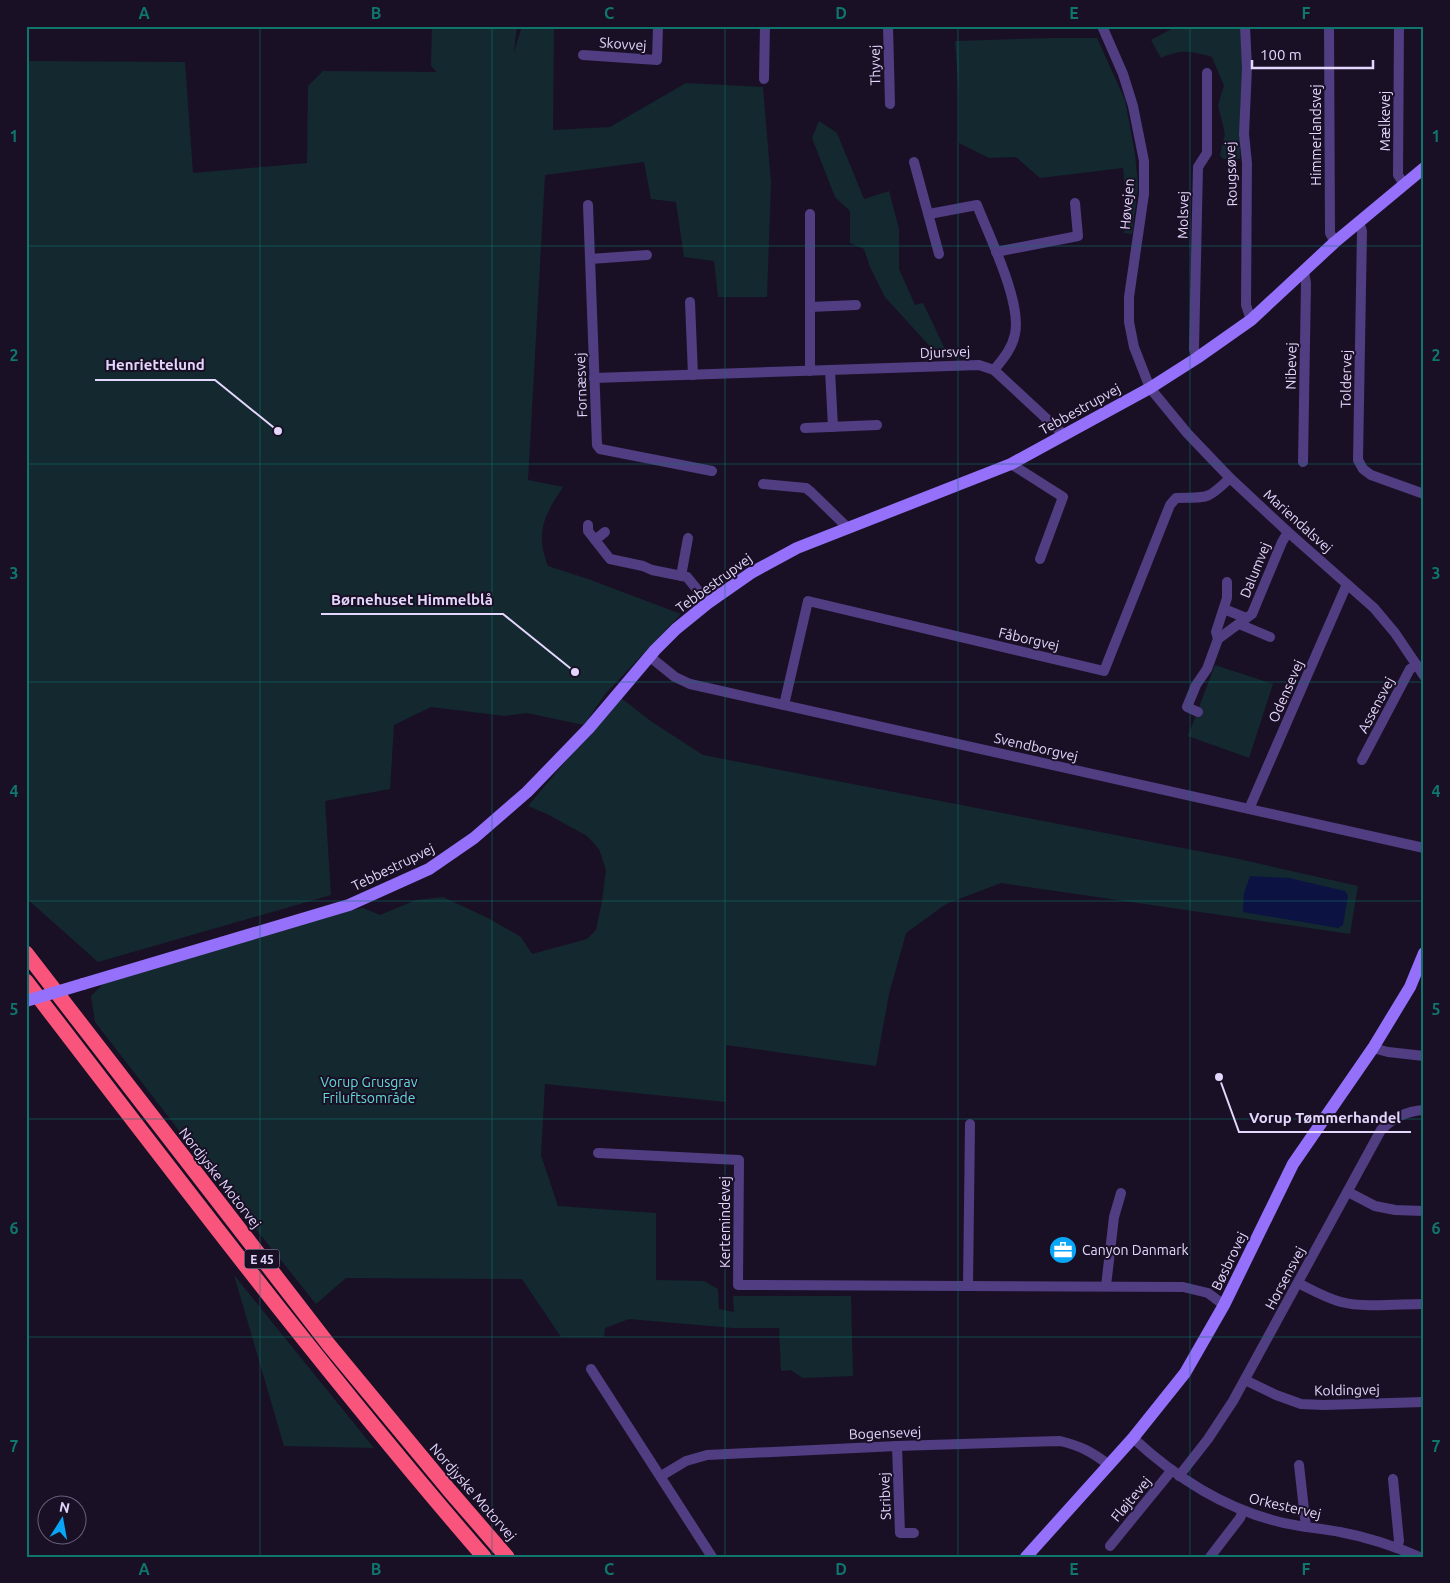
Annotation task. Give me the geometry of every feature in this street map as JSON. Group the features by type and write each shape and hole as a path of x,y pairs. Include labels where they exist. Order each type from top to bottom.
{"highway":[{"name":"Nordjyske Motorvej","path":"26,953 329,1344 507,1557"},
{"name":"E 45","path":"26,982 253,1277 374,1427 484,1557"}],"street":[{"name":"Skovvej","path":"583,55 657,60 658,26"},
{"path":"764,78 765,26"},
{"name":"Thyvej","path":"888,26 890,104"},
{"name":"Høvejen","path":"1102,26 1123,74 1133,106 1144,161 1144,194 1129,297 1129,322 1134,347 1150,388"},
{"name":"Rougsøvej","path":"1245,26 1247,68 1244,134 1247,163 1246,305 1251,320"},
{"name":"Himmerlandsvej","path":"1329,26 1330,233 1335,242"},
{"name":"Mælkevej","path":"1399,26 1398,175 1404,184"},
{"name":"Molsvej","path":"1197,358 1194,349 1198,167 1206,153 1207,73"},
{"path":"914,162 939,254"},
{"name":"Tebbestrupvej","path":"26,1001 348,905 429,869 474,838 527,792 589,728 649,656 708,603 751,573 781,556 847,527 1011,464 1150,388 1251,320 1335,242 1424,168"},
{"path":"996,252 1078,236 1074,203"},
{"name":"Fornæsvej","path":"588,205 597,445 600,449 712,471"},
{"path":"929,214 977,205 1014,301 1016,319 1015,334 1009,352 994,370"},
{"path":"810,214 810,371"},
{"name":"Toldervej","path":"1359,222 1362,231 1358,460 1363,469 1371,474 1424,494"},
{"path":"590,259 647,255"},
{"name":"Nibevej","path":"1303,462 1306,283 1304,272"},
{"path":"690,302 693,375"},
{"path":"810,307 856,304"},
{"name":"Djursvej","path":"594,378 971,364 994,370 1064,435"},
{"path":"830,370 833,427"},
{"name":"Mariendalsvej","path":"1150,388 1187,433 1230,478 1374,608 1395,633 1424,676"},
{"path":"806,428 877,425"},
{"path":"1011,464 1063,497 1040,559"},
{"name":"Fåborgvej","path":"784,704 808,601 1104,671 1170,505 1176,498 1203,498 1215,493 1230,478"},
{"path":"763,484 806,488 847,527"},
{"path":"588,525 588,531 610,559 687,577 708,603"},
{"path":"595,540 605,532"},
{"name":"Dalumvej","path":"1198,712 1186,707 1196,685 1207,670 1218,639 1252,614 1288,532"},
{"path":"681,576 688,538"},
{"name":"Dalumvej","path":"1218,639 1216,632 1227,598 1227,582"},
{"name":"Odensevej","path":"1249,809 1347,584"},
{"name":"Dalumvej","path":"1224,609 1270,637"},
{"name":"Svendborgvej","path":"649,656 675,677 690,684 1424,848"},
{"name":"Assensvej","path":"1362,760 1410,670 1417,665"},
{"name":"Bøsbrovej","path":"1026,1557 1133,1438 1184,1373 1224,1305 1293,1164 1373,1048 1410,987 1424,954"},
{"path":"1373,1048 1388,1052 1424,1056"},
{"name":"Horsensvej","path":"1176,1473 1208,1439 1245,1380 1381,1130 1395,1117 1413,1110 1424,1110"},
{"path":"968,1286 970,1124"},
{"name":"Kertemindevej","path":"598,1153 739,1160 738,1285 1183,1287 1208,1294 1224,1305"},
{"path":"1348,1192 1375,1206 1395,1210 1424,1211"},
{"path":"1106,1286 1114,1217 1121,1193"},
{"path":"1298,1283 1328,1298 1343,1302 1356,1304 1424,1304"},
{"path":"591,1369 712,1557"},
{"name":"Koldingvej","path":"1245,1380 1276,1396 1301,1404 1324,1406 1424,1402"},
{"name":"Orkestervej","path":"1133,1438 1176,1473 1209,1495 1243,1511 1275,1521 1356,1536 1420,1557"},
{"name":"Bogensevej","path":"661,1476 686,1461 707,1455 1060,1441 1076,1444 1089,1450 1109,1465"},
{"name":"Stribvej","path":"897,1446 900,1532 914,1533"},
{"path":"1299,1465 1306,1527"},
{"name":"Fløjtevej","path":"1110,1546 1176,1473"},
{"path":"1393,1479 1399,1541 1397,1548"},
{"path":"1210,1557 1240,1518 1243,1511"}],"green space":[{"path":"432,26 517,26 514,52 522,26 554,26 553,130 610,127 686,83 763,87 771,183 767,297 718,297 714,261 684,257 676,202 651,199 644,162 545,175 528,480 563,487 546,516 542,534 544,554 548,566 681,614 606,693 584,725 527,713 505,716 431,707 394,725 390,789 325,801 331,895 98,962 26,898 26,61 185,62 193,173 307,163 308,86 323,71 437,72 431,66"},
{"path":"1177,26 1241,26 1243,72 1240,109 1240,159 1223,159 1220,155 1225,134 1218,105 1224,86 1212,57 1186,52 1175,53 1161,58 1151,40"},
{"path":"1097,38 1125,100 1135,154 1138,186 1132,234 1124,233 1127,214 1123,168 1040,178 1016,157 989,158 959,143 959,95 955,41"},
{"path":"819,121 837,133 864,199 889,191 899,229 899,269 915,305 923,303 945,349 936,353 885,297 870,267 864,249 850,243 850,211 835,197 812,138"},
{"path":"1215,665 1273,684 1249,758 1188,736"},
{"name":"Vorup Grusgrav Friluftsområde","path":"621,698 652,722 703,755 1234,858 1358,886 1350,934 1001,883 946,904 906,933 889,994 876,1066 726,1045 726,1102 545,1084 541,1155 558,1206 656,1213 656,1280 704,1281 718,1289 719,1309 734,1312 733,1296 851,1296 853,1376 803,1378 791,1370 781,1371 779,1328 733,1328 629,1319 605,1328 604,1337 561,1337 522,1279 346,1278 316,1304 95,1022 91,996 103,984 339,912 363,908 380,915 416,900 443,897 488,918 521,937 532,954 587,939 596,930 602,901 606,870 599,849 587,836 528,806"},
{"path":"234,1275 374,1448 284,1446"}],"shaded area":[{"path":"1250,876 1289,878 1345,891 1348,896 1343,925 1338,928 1243,912 1244,893"}],"place":[{"name":"Henriettelund","path":"278,431"},
{"name":"Børnehuset Himmelblå","path":"575,672"},
{"name":"Vorup Tømmerhandel","path":"1219,1077"},
{"name":"Canyon Danmark","path":"1063,1250"}]}
